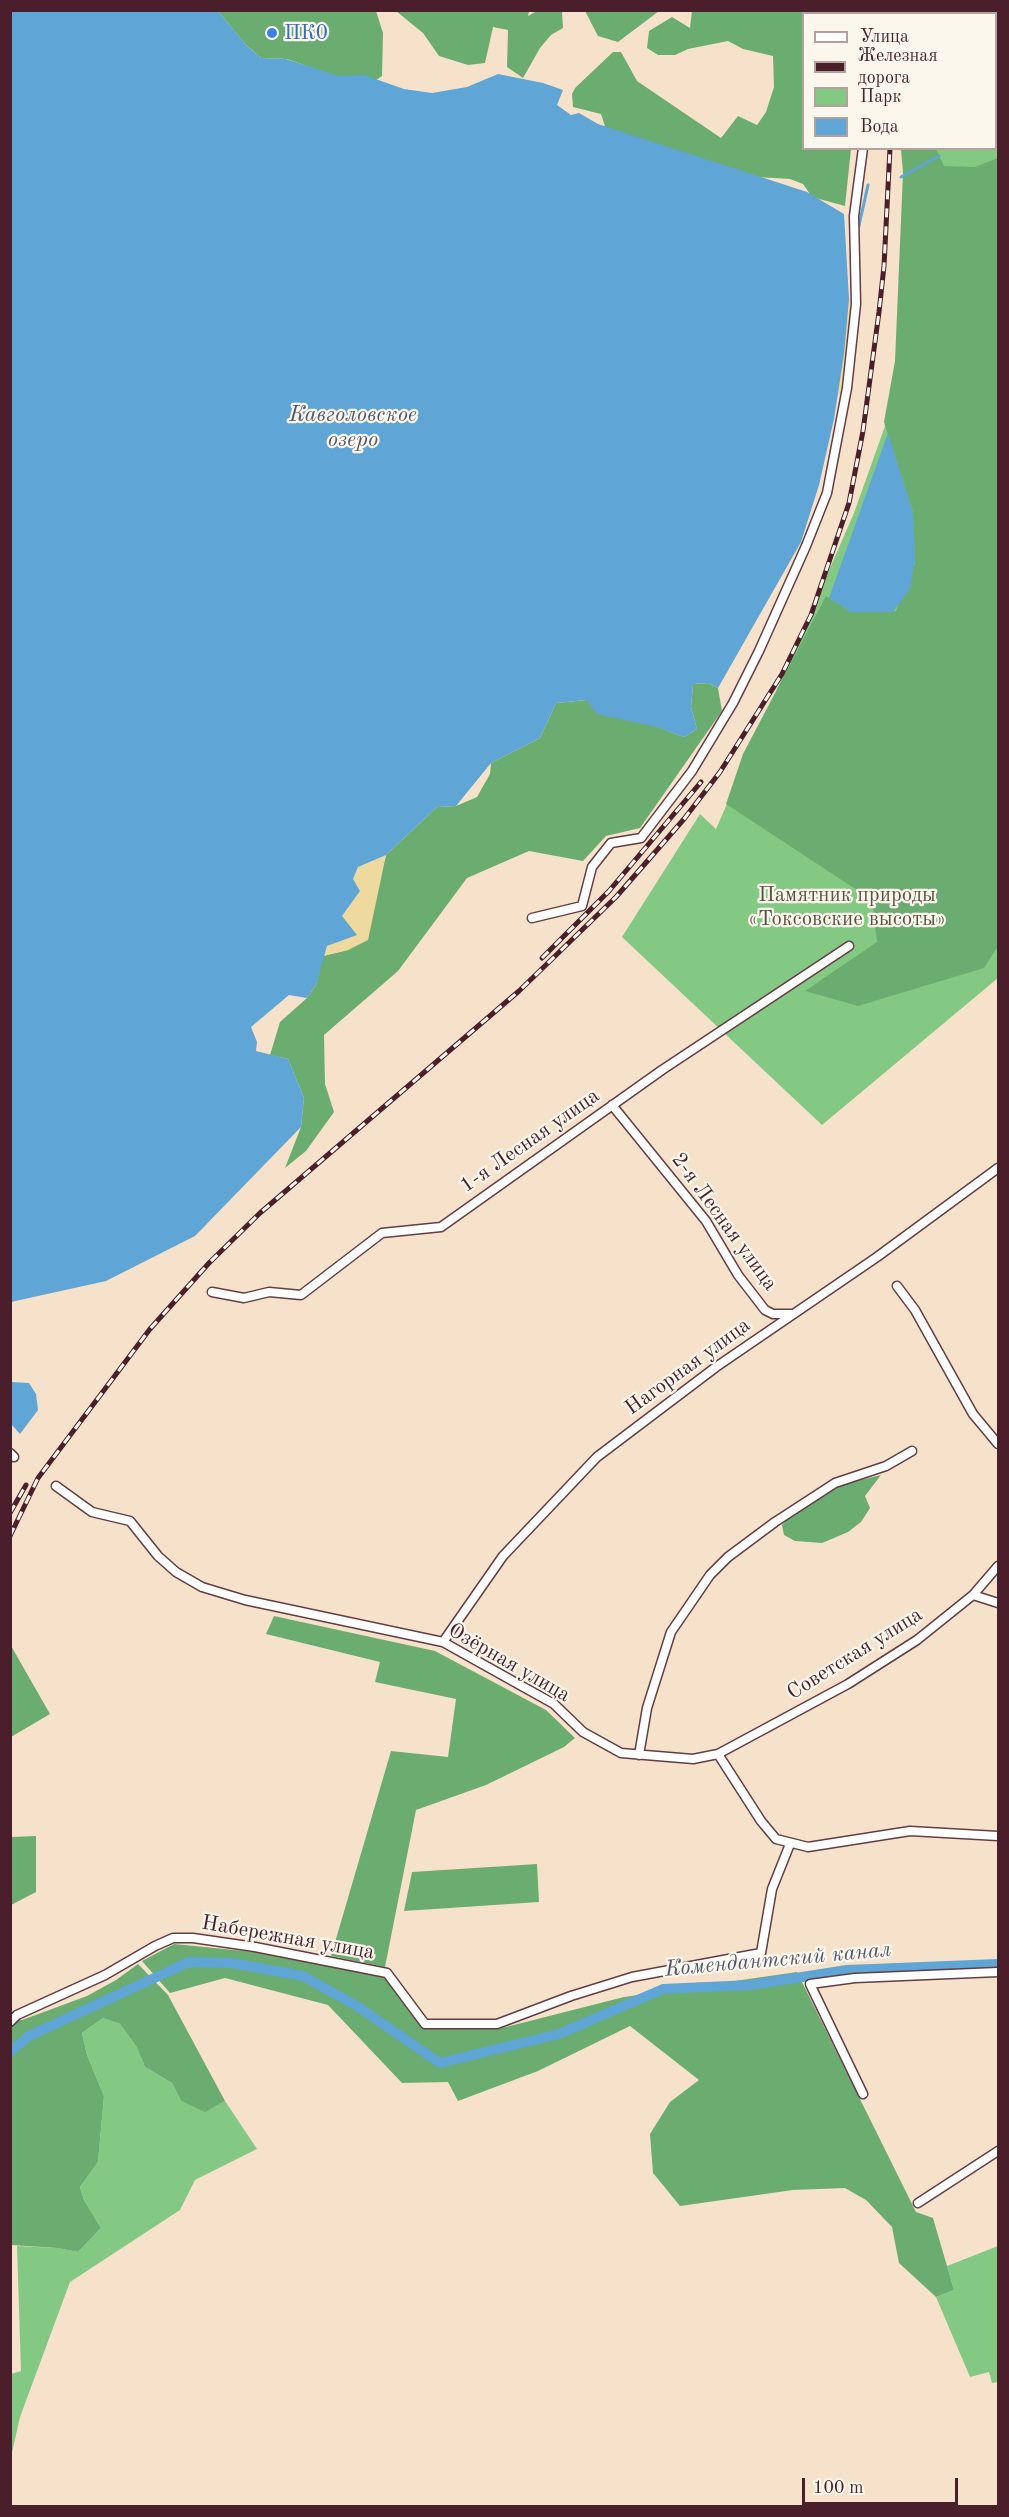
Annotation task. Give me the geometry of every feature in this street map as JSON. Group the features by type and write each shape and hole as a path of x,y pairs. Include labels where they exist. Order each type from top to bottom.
{"street":[{"path":"532,918 582,906 592,867 611,843 641,838 692,771 733,703 759,651 827,493 854,331 857,264 854,216 863,150"},
{"name":"1-я Лесная улица","path":"212,1292 243,1298 269,1292 301,1295 382,1233 441,1227 612,1105 849,946"},
{"name":"2-я Лесная улица","path":"612,1105 706,1221 738,1275 765,1310 773,1314 794,1314"},
{"name":"Нагорная улица","path":"443,1642 502,1556 597,1457 716,1367 877,1257 999,1168"},
{"path":"897,1286 915,1310 973,1414 999,1444"},
{"path":"639,1755 647,1708 671,1632 710,1575 728,1557 775,1522 834,1483 886,1466 912,1450"},
{"name":"Озёрная улица","path":"56,1486 92,1512 130,1521 158,1556 176,1572 202,1587 245,1600 443,1642 554,1704 583,1732 621,1753 693,1759 718,1754"},
{"name":"Советская улица","path":"718,1754 848,1684 917,1640 973,1595 999,1566"},
{"path":"973,1595 999,1603"},
{"path":"718,1754 761,1821 776,1839 790,1844 808,1847 827,1845 910,1831 999,1836"},
{"name":"Набережная улица","path":"10,2022 17,2015 105,1975 155,1946 173,1938 193,1938 255,1947 387,1973 425,2024 497,2024 571,1996 632,1977 761,1953 772,1889 790,1844"},
{"path":"862,2094 810,1984 855,1978 999,1972"},
{"path":"918,2203 999,2151"}],"green space":[{"path":"218,11 376,11 383,33 382,76 372,83 338,77 287,59 261,58 245,44"},
{"path":"396,11 529,11 528,16 537,11 562,11 563,28 551,35 540,48 523,78 507,67 508,30 493,27 485,63 468,65 439,56 423,33"},
{"path":"585,11 659,11 618,42 598,36"},
{"path":"692,11 866,11 802,12 802,150 851,150 845,206 812,197 803,184 790,179 757,177 611,145 601,114 573,107 572,94 575,88 613,52 621,52 637,81 721,138 738,116 757,125 766,112 774,87 773,56 743,49 728,41 688,49 675,55 658,55 647,48 649,31 672,17 690,28"},
{"name":"Памятник природы «Токсовские высоты»","path":"998,11 998,978 822,1125 622,937 700,814 716,829 854,513 895,398 921,150 997,150 997,12 947,12"},
{"name":"Памятник природы «Токсовские высоты»","path":"901,150 936,150 944,166 975,167 998,158 998,946 984,968 858,1006 805,991 877,942 872,900 726,804 743,754 826,596 851,612 896,611 915,563 913,513 884,422 895,361 903,173"},
{"path":"708,683 718,688 722,711 640,828 606,836 583,861 529,851 467,878 398,971 324,1035 325,1084 334,1112 306,1151 285,1168 301,1127 304,1098 288,1059 270,1055 280,1022 307,998 316,985 323,956 348,950 378,886 386,855 437,807 456,806 477,797 490,774 491,763 540,738 556,703 587,700 684,737 697,729 691,707 693,684"},
{"path":"881,1475 865,1496 870,1508 861,1522 848,1532 822,1543 795,1541 784,1535 782,1525 789,1517 836,1486"},
{"path":"274,1616 435,1651 546,1710 575,1738 564,1747 486,1785 416,1810 385,1967 331,1956 391,1751 448,1757 456,1699 375,1682 380,1662 266,1634"},
{"path":"10,1644 50,1714 11,1737 10,1737"},
{"path":"36,1836 36,1892 11,1905 11,1837"},
{"path":"537,1864 539,1902 404,1911 412,1872"},
{"path":"174,1944 255,1952 384,1976 424,2029 498,2029 624,1997 797,1972 916,2212 933,2218 954,2290 936,2297 899,2263 892,2227 866,2200 845,2188 793,2190 680,2206 653,2173 650,2134 670,2102 699,2080 630,2026 538,2071 458,2101 448,2082 402,2083 328,2005 225,1978 170,1993 142,1961"},
{"path":"138,1964 168,1995 225,2101 205,2112 181,2101 172,2083 145,2067 136,2046 120,2024 103,2018 82,2033 87,2055 104,2096 98,2162 80,2187 84,2200 101,2228 78,2252 11,2245 11,2020 22,2020 87,1996 116,1980"},
{"path":"103,2018 120,2024 136,2046 145,2067 172,2083 181,2101 205,2111 225,2101 257,2149 195,2180 180,2210 70,2282 20,2417 11,2457 11,2374 21,2371 17,2246 57,2248 78,2252 101,2228 84,2200 80,2187 98,2162 104,2096 87,2055 82,2033"},
{"path":"998,2246 998,2382 992,2383 989,2372 970,2377 936,2297 954,2290 947,2266"}],"sand":[{"path":"849,299 856,304 847,388 837,396"},
{"path":"386,855 368,940 348,950 323,956 342,916 360,891 353,879 358,867"}],"water":[{"name":"Кавголовское озеро","path":"10,11 218,11 246,45 261,58 286,59 339,76 364,75 404,89 432,93 467,87 498,74 543,83 563,90 557,105 571,115 579,113 598,124 807,192 844,214 849,299 844,354 834,419 819,485 801,542 718,688 708,683 693,684 691,707 697,729 684,737 657,727 597,714 586,700 556,703 540,738 491,763 456,806 437,807 386,855 358,867 353,879 360,891 342,916 357,935 327,946 316,985 307,998 289,995 251,1027 257,1042 256,1051 288,1059 304,1098 301,1127 195,1236 106,1281 11,1302"},
{"path":"888,433 913,513 915,560 910,589 893,612 851,612 829,598"},
{"path":"11,1382 29,1383 36,1394 38,1410 20,1434 11,1424"}],"waterway":[{"path":"901,177 939,156"},
{"path":"858,230 868,185"},
{"name":"Комендантский канал","path":"10,2052 29,2036 189,1962 232,1963 303,1976 357,2006 440,2063 559,2034 663,1989 751,1985 847,1970 998,1964"}],"railway":[{"path":"10,1536 38,1478 150,1329 209,1263 260,1213 519,991 616,897 684,819 720,772 782,674 811,615 849,503 863,431 879,312 884,266 890,150"},
{"path":"542,958 609,891 701,782"},
{"path":"10,1513 26,1485"}],"place":[{"name":"ПК0","path":"272,33"}]}
